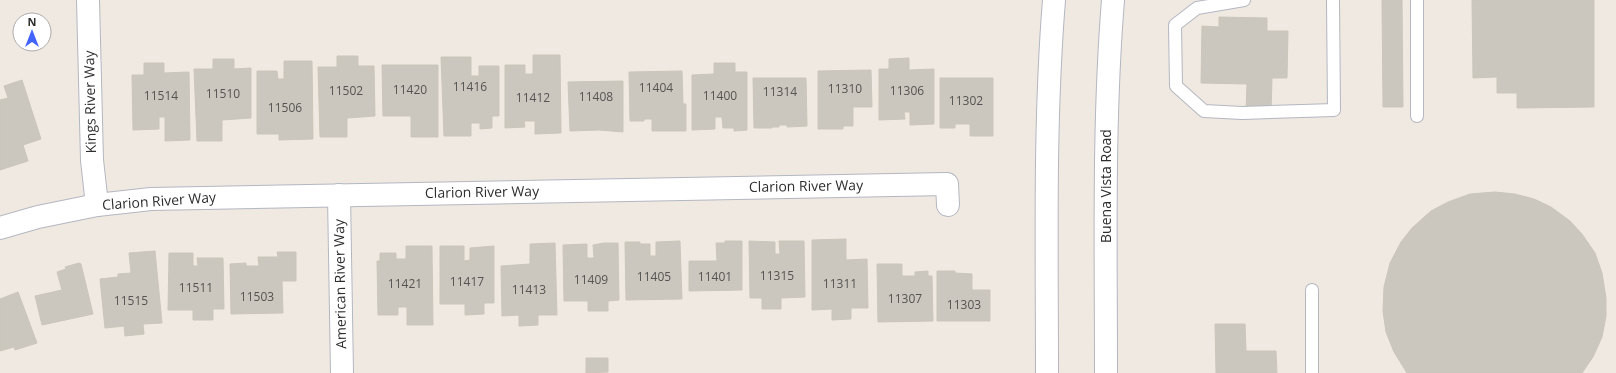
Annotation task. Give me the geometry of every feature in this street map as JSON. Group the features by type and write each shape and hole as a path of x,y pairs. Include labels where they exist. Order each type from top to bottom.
{"street":[{"name":"Kings River Way","path":"88,0 92,160 97,204"},
{"path":"1047,373 1048,147 1051,39 1054,0"},
{"name":"Buena Vista Road","path":"1106,373 1106,154 1109,46 1113,0"},
{"name":"Clarion River Way","path":"0,228 38,217 97,204 152,198 947,184 948,204"},
{"name":"American River Way","path":"339,195 342,373"}],"lane":[{"path":"1244,0 1197,8 1175,25 1176,86 1204,112 1242,113 1334,110 1333,0"},
{"path":"1417,0 1417,116"},
{"path":"1312,290 1312,373"}],"building":[{"path":"1382,0 1402,0 1403,107 1383,107"},
{"path":"1472,0 1594,0 1594,107 1517,108 1517,93 1497,93 1497,77 1473,78"},
{"path":"1219,17 1267,18 1267,31 1288,31 1287,78 1272,78 1271,112 1246,111 1247,84 1201,83 1202,26 1219,27"},
{"path":"533,55 560,55 561,133 535,134 535,121 524,121 525,127 505,128 505,65 525,65 525,74 533,74"},
{"path":"337,56 358,56 358,66 374,66 375,116 347,118 347,137 320,137 318,67 337,67"},
{"path":"441,57 471,57 471,76 479,76 479,66 499,66 499,116 492,116 492,128 480,129 480,123 471,123 471,136 444,136"},
{"path":"909,58 909,70 934,69 934,124 910,125 910,112 904,112 905,119 879,120 879,69 889,69 889,59"},
{"path":"213,59 234,59 234,69 251,68 251,118 222,120 222,141 197,141 194,69 213,69"},
{"path":"284,61 312,61 313,139 279,140 279,134 257,134 257,71 277,71 278,79 284,79"},
{"path":"144,63 164,63 164,73 189,72 190,140 165,141 165,117 159,117 159,129 133,130 132,75 144,75"},
{"path":"714,63 735,63 735,72 747,72 747,130 734,131 734,128 723,128 722,117 715,117 715,129 692,130 692,75 714,74"},
{"path":"382,65 438,65 438,137 411,137 411,116 383,116"},
{"path":"871,70 872,107 853,107 853,126 843,126 843,129 818,129 818,71"},
{"path":"682,71 683,104 686,104 686,131 652,131 652,119 644,119 644,121 630,121 629,72"},
{"path":"753,78 806,78 807,126 787,127 787,125 779,125 779,127 772,128 754,128"},
{"path":"940,78 993,78 993,136 970,136 970,124 955,124 955,128 940,128"},
{"path":"22,80 41,139 23,145 28,161 0,170 0,100 8,98 4,86"},
{"path":"623,81 623,132 599,130 570,131 568,82"},
{"path":"1495,192 1515,194 1534,199 1551,207 1570,221 1582,234 1595,253 1602,273 1606,298 1606,316 1602,337 1593,357 1582,373 1407,373 1394,352 1386,332 1383,311 1384,287 1390,263 1401,242 1412,228 1431,211 1448,202 1470,194"},
{"path":"846,239 846,260 867,259 868,308 851,308 851,319 832,320 832,309 812,310 812,240"},
{"path":"680,241 682,299 626,300 625,242 650,244 650,256 656,256 656,242"},
{"path":"725,241 742,241 742,290 689,291 689,261 717,261 716,243 725,243"},
{"path":"749,241 775,242 775,254 780,254 779,241 804,241 805,297 781,298 781,309 762,309 762,298 750,298"},
{"path":"555,243 557,315 538,315 538,325 519,326 519,315 502,316 501,266 530,264 530,244"},
{"path":"618,243 619,300 608,301 608,311 588,311 588,301 564,301 563,245 587,244 587,258 594,258 593,245"},
{"path":"406,246 432,246 433,325 407,325 407,307 398,307 398,315 378,315 377,261 380,261 380,253 396,253 396,259 406,259"},
{"path":"440,246 464,246 464,261 470,260 470,248 494,246 494,303 484,303 484,314 465,315 465,304 440,304"},
{"path":"155,251 162,323 143,324 144,334 125,336 124,326 105,328 100,279 118,277 118,274 131,273 129,253"},
{"path":"277,252 296,252 296,281 282,281 283,313 231,314 230,264 246,263 246,266 259,266 258,257 278,257"},
{"path":"169,253 193,253 193,266 198,266 197,258 223,258 224,309 213,309 213,320 193,320 193,310 168,310"},
{"path":"79,263 81,264 93,314 42,325 35,296 62,290 57,272 66,269 65,267"},
{"path":"877,264 902,264 902,276 915,276 915,272 928,271 928,276 932,276 933,321 878,322"},
{"path":"937,271 955,271 955,273 972,274 972,290 990,290 990,321 937,321"},
{"path":"18,292 37,343 15,350 14,347 0,351 0,299"},
{"path":"1215,324 1245,324 1246,351 1276,351 1277,373 1216,373"},
{"path":"586,358 608,358 608,372 586,373"}]}
